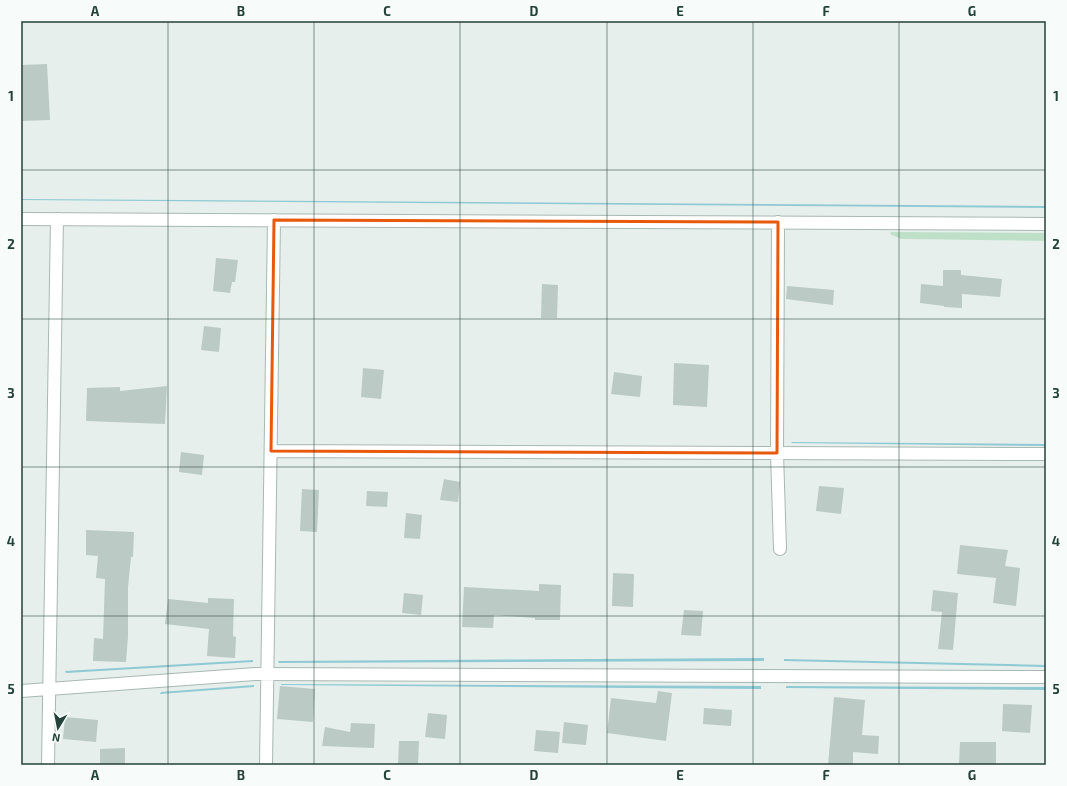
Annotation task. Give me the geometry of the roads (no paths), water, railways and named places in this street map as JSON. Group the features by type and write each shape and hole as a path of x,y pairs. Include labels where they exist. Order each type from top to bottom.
{"street":[{"path":"21,219 1046,224"},
{"path":"48,765 56,219"},
{"path":"266,765 274,220"},
{"path":"778,222 777,453 780,549"},
{"path":"271,451 1046,454"},
{"path":"21,691 255,674 1046,677"}],"water":[{"path":"21,200 1046,206 1046,208"},
{"path":"791,443 1046,444 1046,446"},
{"path":"764,658 764,661 279,663 278,661"},
{"path":"784,659 1046,665 1046,667 784,661"},
{"path":"253,660 253,662 66,673 65,671"},
{"path":"254,685 254,687 160,694 161,692"},
{"path":"281,685 761,686 761,689"},
{"path":"786,686 1046,687 1046,690 786,688"}]}
